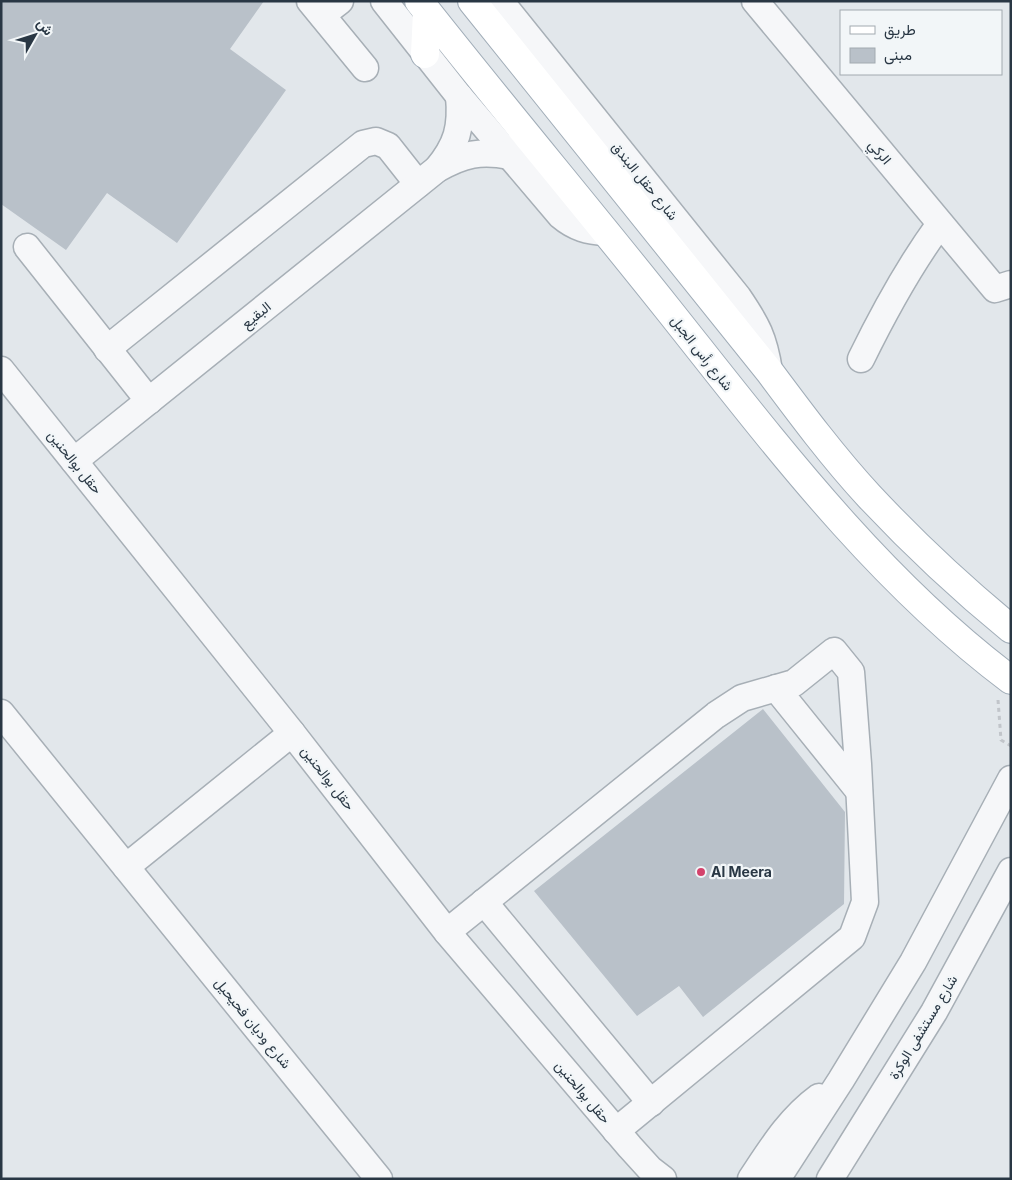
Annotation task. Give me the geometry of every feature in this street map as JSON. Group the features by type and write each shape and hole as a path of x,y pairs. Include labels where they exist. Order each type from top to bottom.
{"main road":[{"path":"472,1 769,371 813,430 868,495 976,600 1011,629"},
{"path":"423,6 426,54"},
{"name":"شارع رأس الجبل","path":"423,6 815,493 897,580 962,641 1008,678"}],"street":[{"path":"384,1 551,205 568,222 584,230 606,232"},
{"name":"شارع حقل البندق","path":"500,1 738,297 761,335 766,348 769,371"},
{"name":"الركي","path":"755,1 995,289 1011,284"},
{"path":"324,6 365,68"},
{"name":"البقيع","path":"74,461 428,177 447,157 457,135 461,112 460,96"},
{"path":"108,348 363,144 376,141 388,146 428,177"},
{"name":"البقيع","path":"428,177 465,156 480,153 510,156"},
{"path":"861,358 922,248 940,224"},
{"path":"27,247 149,401"},
{"name":"حقل بوالحنين","path":"1,370 292,732 447,932 616,1131 650,1169 663,1179"},
{"path":"447,932 716,715 742,698 794,683 834,651 851,672 859,790 865,902 852,937 616,1131"},
{"path":"776,688 859,790"},
{"name":"شارع وديان فحيحيل","path":"1,713 379,1179"},
{"path":"126,867 292,732"},
{"path":"776,1179 841,1080 914,962 1011,779"},
{"name":"شارع مستشفى الوكرة","path":"830,1179 934,1012 1011,871"},
{"path":"484,902 651,1103"},
{"path":"751,1179 782,1133 805,1107 841,1080"}],"path":[{"path":"1008,678 997,692 1001,740 1011,746"}],"building":[{"path":"1,1 264,1 230,49 286,90 177,243 107,193 66,250 1,204"},
{"name":"Al Meera","path":"763,709 845,812 844,904 703,1017 679,986 637,1016 534,891"}],"place":[{"name":"Al Meera","path":"701,872"}]}
